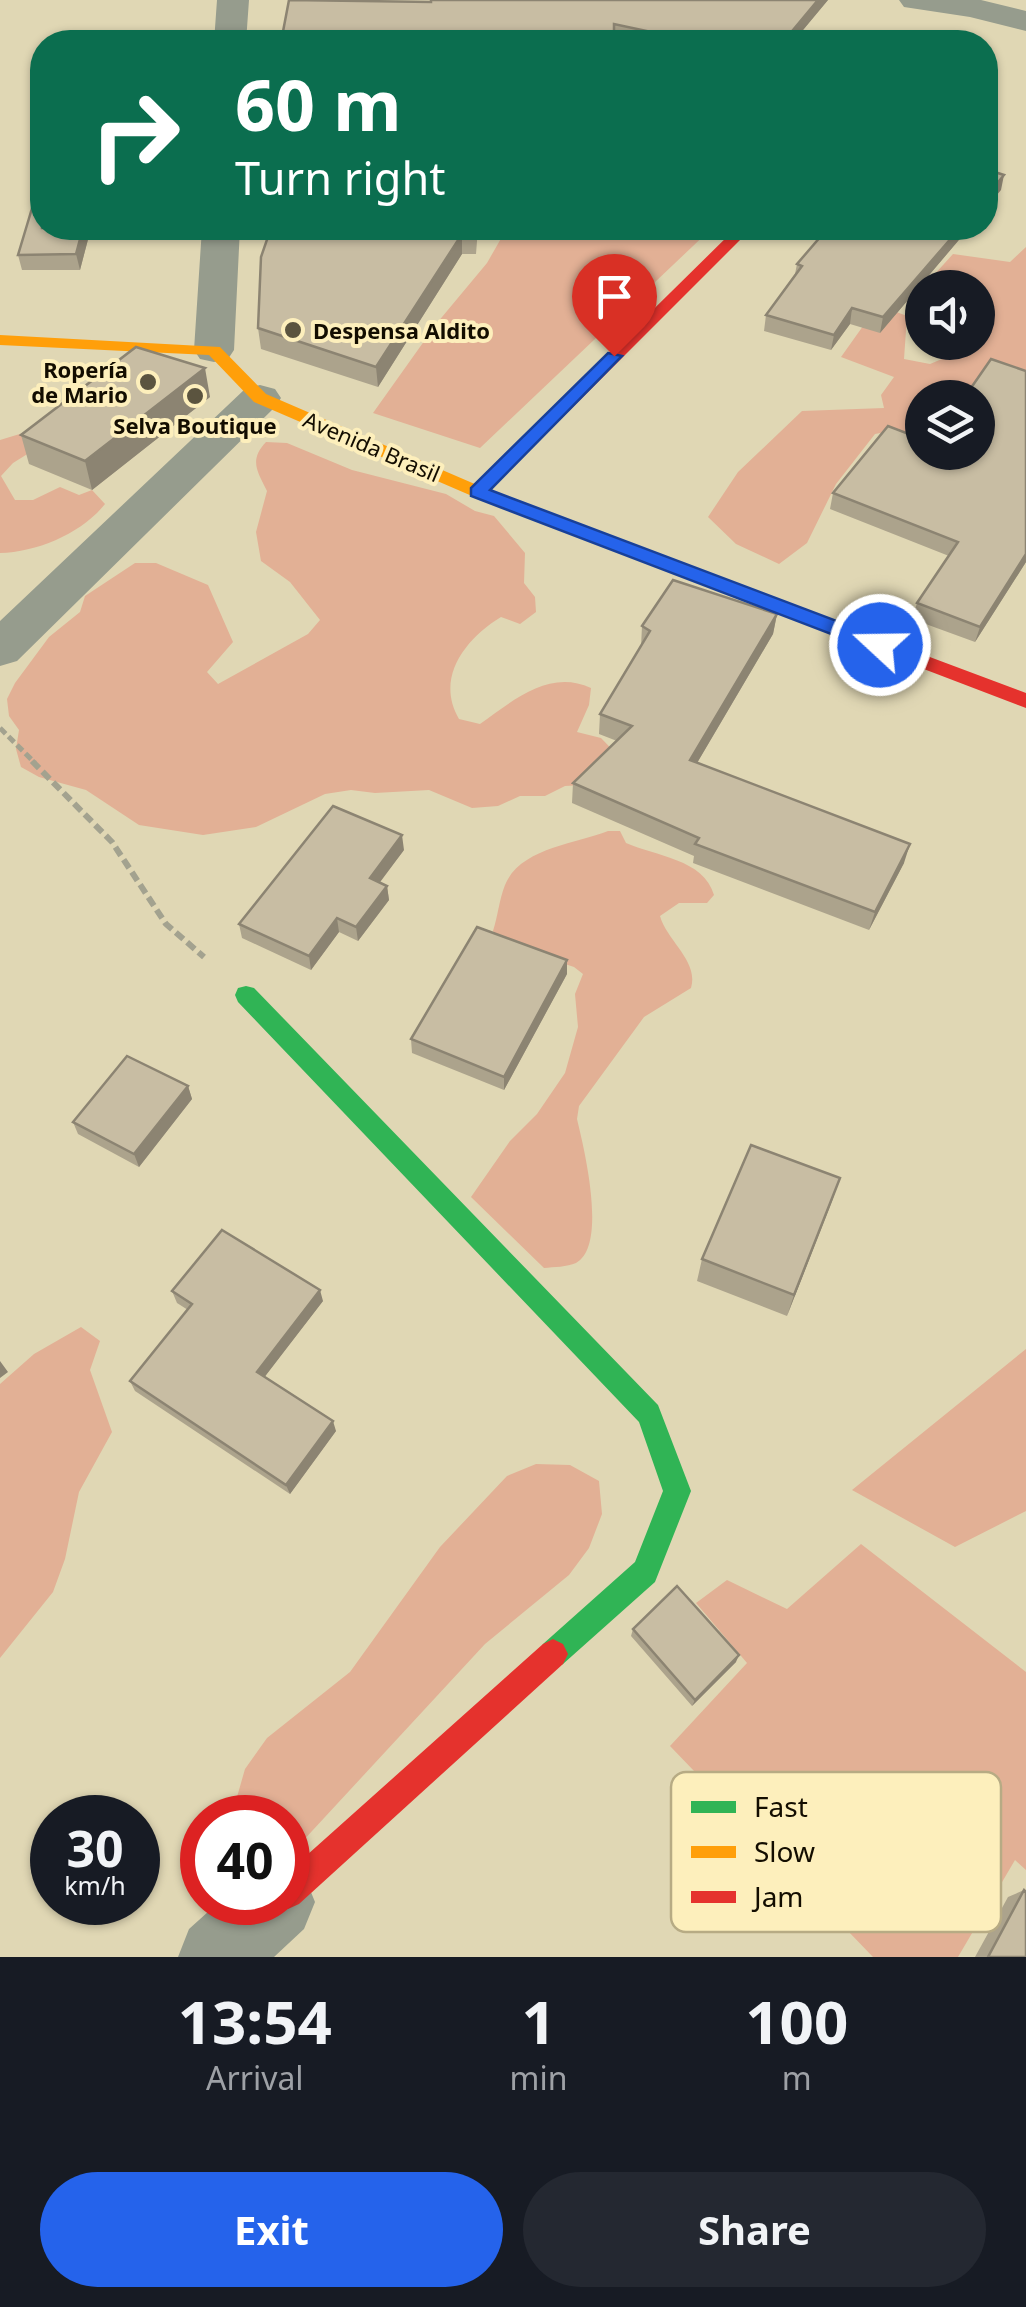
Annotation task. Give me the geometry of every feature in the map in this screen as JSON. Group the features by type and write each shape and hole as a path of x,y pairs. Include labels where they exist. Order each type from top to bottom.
{"street":[{"path":"231,30 232,0"},
{"path":"915,0 974,3 1026,21"},
{"path":"946,30 974,3"},
{"path":"0,340 214,350 220,240"},
{"path":"478,492 732,240"},
{"name":"Avenida Brasil","path":"214,350 260,398 478,492 1026,701"},
{"path":"0,649 260,398"},
{"path":"246,994 649,1414 677,1491 646,1572 310,1874"},
{"path":"217,1957 252,1925"}],"path":[{"path":"0,728 112,842 166,924 246,994"}],"shaded area":[{"path":"500,240 699,240 480,448 373,413 437,323 487,263"},
{"path":"1026,247 1026,380 995,392 995,380 905,380 905,437 896,430 875,434 836,484 807,543 779,564 736,544 708,517 738,472 802,411 884,408 881,395 894,377 841,357 878,305 905,315 904,359 930,364 940,360 995,360 995,270 938,270 953,254 1010,262"},
{"path":"33,433 37,448 1,476 15,500 33,500 60,487 79,495 92,490 105,504 84,524 58,539 0,553 0,440"},
{"path":"266,442 287,443 352,470 446,494 475,511 494,516 525,553 524,583 535,597 536,612 520,624 501,617 476,636 452,675 452,704 459,719 480,724 519,697 546,685 576,683 591,688 589,705 577,732 601,738 629,767 617,783 565,786 545,796 520,796 498,806 472,808 429,790 351,790 325,794 256,827 203,835 139,825 86,790 39,777 21,767 16,749 19,730 9,716 7,699 15,683 49,637 80,612 85,596 135,563 156,563 208,585 233,642 207,672 218,684 308,634 320,620 290,582 261,561 256,532 267,491 256,460"},
{"path":"620,831 626,843 689,866 709,883 714,895 707,903 679,903 660,916 691,969 691,988 644,1017 579,1106 577,1119 591,1195 591,1237 586,1253 576,1263 544,1268 471,1197 565,1073 578,1027 575,994 583,974 574,967 499,942 493,931 505,885 523,863 550,849"},
{"path":"81,1327 100,1341 90,1370 112,1432 79,1492 65,1559 53,1592 0,1658 0,1384 34,1354"},
{"path":"1026,1349 1026,1511 955,1547 852,1490"},
{"path":"536,1464 570,1465 599,1481 602,1514 589,1548 569,1575 485,1644 310,1833 310,1795 238,1795 245,1769 267,1738 350,1672 440,1547 507,1476"},
{"path":"861,1544 1026,1672 1026,1870 1015,1860 1001,1884 1001,1772 695,1772 670,1746 747,1663 696,1603 727,1580 787,1609"},
{"path":"849,1932 973,1932 958,1957 873,1957"}],"building":[{"path":"289,0 818,0 793,30 642,30 614,24 614,30 283,30"},
{"path":"30,215 30,240 80,240 76,254 18,255"},
{"path":"267,240 458,240 376,367 258,328 261,257"},
{"path":"818,240 950,240 924,270 905,270 905,292 883,317 852,308 834,335 766,315 802,266 797,264"},
{"path":"136,347 205,368 85,461 21,435"},
{"path":"990,360 1026,371 1026,554 980,627 917,603 958,542 833,493 888,426 905,432 905,470 995,470 995,380 976,380"},
{"path":"673,580 777,614 690,760 910,844 875,912 695,844 699,838 573,783 632,726 600,714 650,631 642,626"},
{"path":"333,806 402,835 370,878 387,886 356,927 337,918 309,956 239,924"},
{"path":"477,927 567,960 504,1077 411,1039"},
{"path":"127,1056 188,1086 134,1154 73,1122"},
{"path":"751,1145 840,1178 794,1295 702,1259"},
{"path":"222,1230 320,1290 257,1372 333,1421 286,1485 130,1381 192,1304 172,1291"},
{"path":"677,1586 739,1655 695,1700 633,1629"},
{"path":"1024,1890 1026,1957 988,1957"}],"traffic: fast":[{"path":"246,995 649,1414 677,1491 645,1572 553,1654"}],"traffic: slow":[{"path":"0,340 214,350 260,398 478,492 724,586"}],"traffic: jam":[{"path":"478,492 732,240"},
{"path":"724,586 1026,701"},
{"path":"310,1873 553,1654"}],"place":[{"name":"Despensa Aldito","path":"293,330"},
{"name":"Ropería de Mario","path":"148,382"},
{"name":"Selva Boutique","path":"195,396"}],"route":[{"path":"614,356 478,492 880,645"}]}
